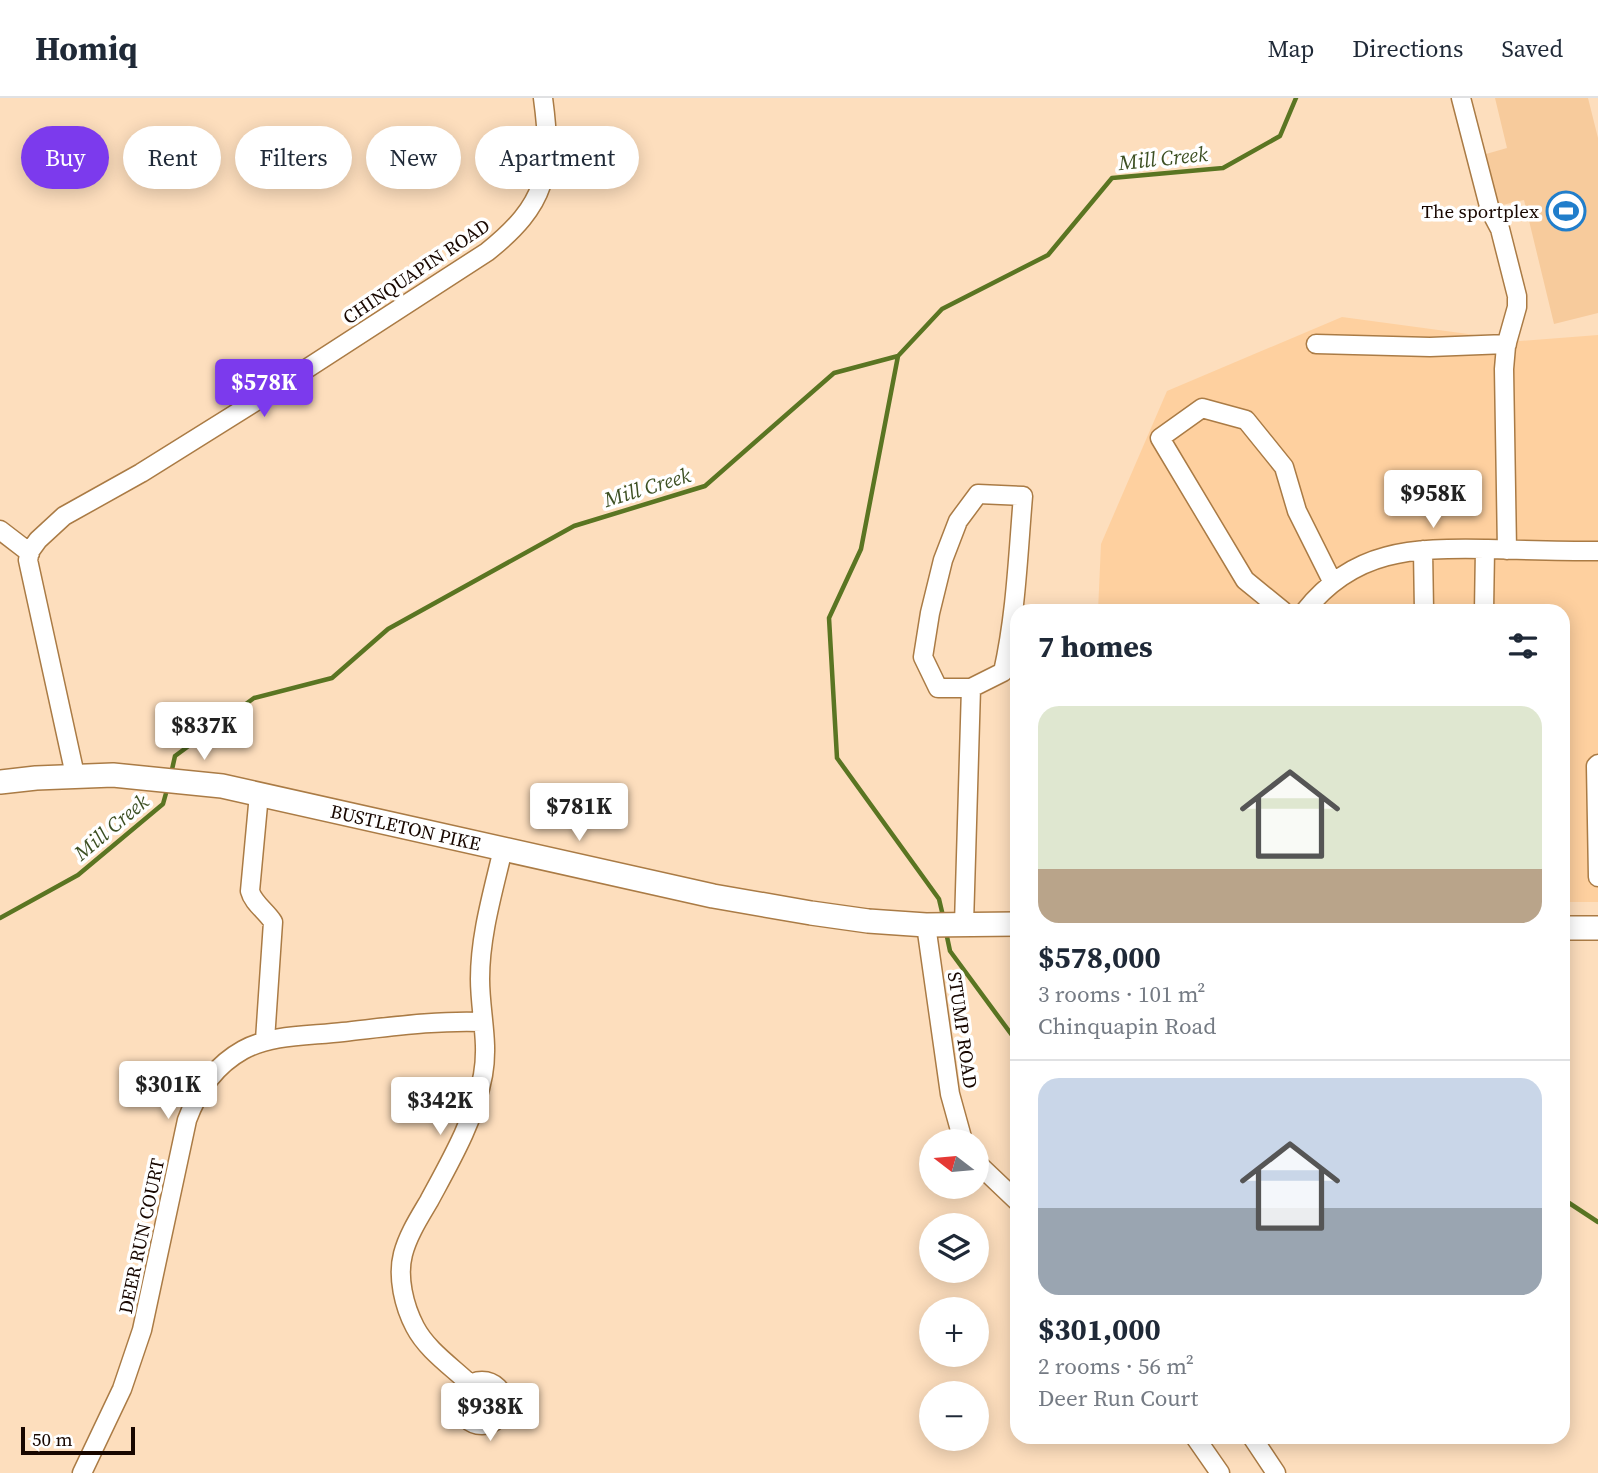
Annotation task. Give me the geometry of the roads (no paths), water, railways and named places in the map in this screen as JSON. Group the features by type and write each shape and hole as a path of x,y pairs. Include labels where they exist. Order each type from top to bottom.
{"main road":[{"name":"BUSTLETON PIKE","path":"0,782 75,775 158,778 222,786 713,896 811,914 868,921 1010,923"},
{"path":"1570,928 1598,928"}],"street":[{"name":"CHINQUAPIN ROAD","path":"30,553 47,529 64,516 141,473 280,386 506,237 532,206 548,162 549,138 543,98"},
{"path":"1461,98 1490,211 1500,229 1515,286 1517,307 1507,344 1504,369 1507,550"},
{"path":"1316,344 1430,347 1507,344"},
{"path":"1274,604 1245,580 1160,439 1202,408 1246,419 1284,467 1297,511 1333,583"},
{"path":"1010,641 1003,672 971,688 938,688 923,657 943,560 958,521 978,494 1023,496 1015,604"},
{"path":"0,530 30,553 28,560 75,775"},
{"path":"1484,604 1485,549"},
{"path":"1312,604 1333,583 1366,563 1387,555 1423,550 1598,551"},
{"path":"1423,550 1424,604"},
{"name":"STUMP ROAD","path":"960,1129 950,1094 944,924 971,688"},
{"path":"1598,764 1598,877"},
{"path":"259,794 250,891 252,899 266,911 273,922 265,1040"},
{"path":"470,1384 427,1344 415,1327 406,1307 401,1266 409,1238 446,1168 470,1117 480,1088 487,1045 480,981 483,936 503,849"},
{"name":"DEER RUN COURT","path":"82,1473 122,1389 142,1330 187,1119 206,1083 223,1064 243,1050 265,1040 381,1028 483,1022"},
{"path":"989,1174 1010,1194"},
{"path":"1200,1444 1220,1473"},
{"path":"1257,1444 1276,1473"}],"waterway":[{"name":"Mill Creek","path":"171,774 175,756 254,698 332,678 388,629 574,526 705,486 834,373 898,356 942,309 1048,255 1112,178 1223,168 1280,136 1296,98"},
{"path":"898,356 861,549 829,618 837,758 939,899 943,916"},
{"name":"Mill Creek","path":"0,918 78,875 163,804 168,786"},
{"path":"946,932 950,951 1010,1032"},
{"path":"1570,1204 1598,1222"}],"place":[{"name":"The sportplex","path":"1566,211"}]}
